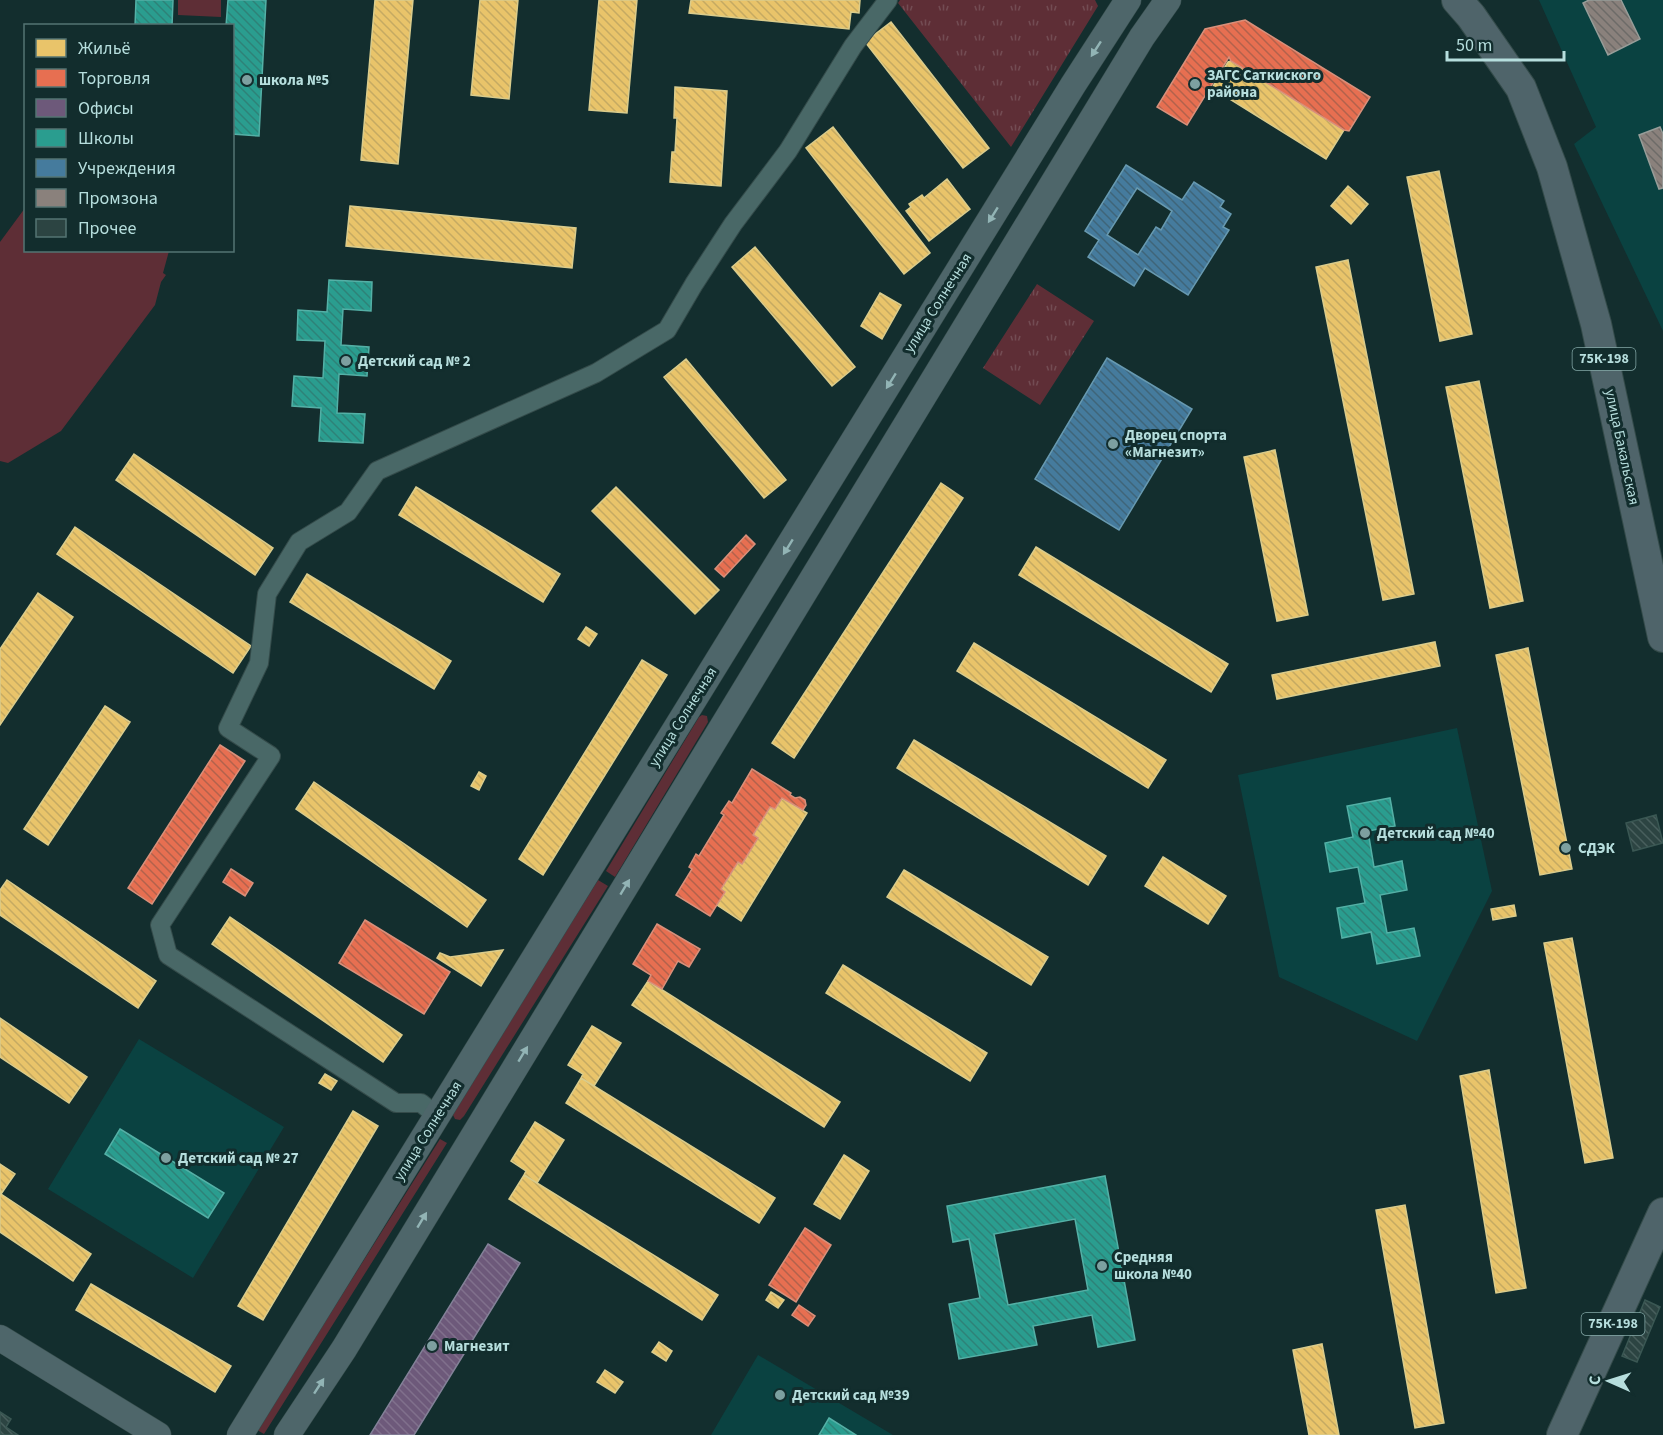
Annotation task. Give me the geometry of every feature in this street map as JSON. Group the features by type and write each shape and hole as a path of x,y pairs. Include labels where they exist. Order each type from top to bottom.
{"main road":[{"name":"улица Солнечная","path":"240,1435 1128,0"},
{"path":"287,1435 344,1349 1142,37 1168,0"},
{"name":"улица Бакальская","path":"1457,0 1471,16 1521,88 1552,167 1596,324 1663,637"},
{"path":"944,294 976,312"},
{"path":"691,704 724,725"},
{"path":"437,1116 472,1138"},
{"name":"75К-198","path":"1563,1435 1663,1213"},
{"path":"0,1338 158,1435"}],"street":[{"path":"437,1116 421,1103 396,1103 168,955 160,925 271,756 228,728 259,663 267,594 299,542 348,512 377,471 596,373 667,330 733,224 788,151 853,46 888,0"}],"shaded area":[{"path":"1539,0 1663,0 1663,331 1574,144 1596,127"},
{"name":"Детский сад №40","path":"1457,728 1492,891 1417,1041 1279,977 1238,775"},
{"name":"Детский сад № 27","path":"139,1039 284,1127 193,1278 48,1189"},
{"name":"Детский сад №39","path":"758,1355 893,1435 711,1435"}],"green space":[{"path":"178,0 221,0 221,17 178,15"},
{"path":"900,0 1095,0 1098,6 1011,147 898,3"},
{"path":"24,209 24,252 169,252 163,273 166,275 161,282 155,305 61,431 8,463 0,461 0,242"},
{"path":"1037,284 1094,321 1040,405 983,368"},
{"path":"702,715 707,716 708,722 615,877 606,871"},
{"path":"598,880 608,886 464,1116 460,1120 455,1119 454,1110"},
{"path":"440,1139 447,1143 264,1434 257,1430"}],"building: Жильё":[{"path":"375,0 413,0 398,164 361,160"},
{"path":"480,0 518,0 509,99 471,95"},
{"path":"599,0 637,0 627,113 589,110"},
{"path":"691,0 860,0 859,13 851,12 849,29 689,13"},
{"path":"891,22 989,148 963,168 865,42"},
{"path":"1231,61 1344,130 1326,159 1212,88 1228,62"},
{"path":"675,87 727,91 721,186 670,182 677,118 674,118"},
{"path":"833,127 930,253 904,274 806,148"},
{"path":"1439,171 1472,334 1440,341 1407,177"},
{"path":"947,179 970,209 929,241 906,211 911,207 909,204 922,195 924,198"},
{"path":"1348,186 1368,204 1351,224 1331,206"},
{"path":"350,206 576,228 572,268 346,246"},
{"path":"755,247 855,367 832,386 732,267"},
{"path":"1348,260 1414,594 1383,600 1316,267"},
{"path":"880,293 901,305 882,339 861,326"},
{"path":"686,359 786,480 764,498 664,377"},
{"path":"1479,381 1523,601 1490,608 1446,387"},
{"path":"1275,450 1308,615 1277,621 1244,457"},
{"path":"134,454 273,548 255,575 116,480"},
{"path":"941,483 963,498 794,758 772,743"},
{"path":"416,487 560,574 543,602 399,515"},
{"path":"616,487 719,590 695,614 592,511"},
{"path":"75,527 251,646 233,673 57,554"},
{"path":"1036,547 1228,664 1211,692 1019,575"},
{"path":"307,574 451,661 434,689 290,602"},
{"path":"38,593 73,617 0,725 0,649"},
{"path":"586,627 597,634 589,646 578,639"},
{"path":"1435,642 1440,666 1277,699 1272,675"},
{"path":"974,643 1166,760 1148,788 957,671"},
{"path":"1528,648 1572,869 1540,875 1496,655"},
{"path":"642,660 667,675 543,875 519,859"},
{"path":"105,706 130,722 48,845 24,829"},
{"path":"914,740 1106,856 1088,885 897,768"},
{"path":"479,772 486,776 479,790 471,786"},
{"path":"314,782 486,900 467,927 296,809"},
{"path":"782,798 807,813 741,921 717,905 725,892 721,889 738,862 742,864 758,838 753,835 770,807 775,809"},
{"path":"1163,857 1226,896 1208,924 1145,886"},
{"path":"904,870 1048,957 1031,985 887,897"},
{"path":"7,880 156,981 138,1008 0,915 0,890"},
{"path":"1514,905 1516,916 1493,920 1491,909"},
{"path":"230,917 402,1035 383,1062 212,944"},
{"path":"1572,938 1613,1158 1585,1163 1544,943"},
{"path":"503,950 481,986 437,958 440,953 450,957"},
{"path":"843,965 987,1053 970,1081 826,993"},
{"path":"648,981 840,1102 824,1127 632,1005"},
{"path":"0,1018 87,1077 69,1103 0,1057"},
{"path":"592,1026 621,1043 594,1086 581,1078 583,1074 568,1065"},
{"path":"1489,1070 1526,1288 1496,1293 1460,1076"},
{"path":"325,1074 337,1081 331,1090 319,1083"},
{"path":"581,1078 775,1198 759,1223 566,1103"},
{"path":"353,1111 378,1126 263,1320 238,1306"},
{"path":"535,1122 564,1140 537,1183 524,1175 526,1171 511,1161"},
{"path":"844,1155 869,1171 840,1219 814,1204"},
{"path":"0,1164 15,1174 1,1194 91,1254 73,1281 0,1232"},
{"path":"524,1175 718,1295 702,1320 509,1199"},
{"path":"1405,1205 1444,1423 1415,1428 1376,1210"},
{"path":"91,1284 231,1366 215,1392 76,1310"},
{"path":"771,1292 784,1300 778,1308 766,1300"},
{"path":"659,1342 672,1351 666,1361 652,1352"},
{"path":"1322,1344 1339,1435 1309,1435 1293,1350"},
{"path":"605,1370 623,1382 615,1393 597,1382"}],"building: Торговля":[{"path":"1245,20 1370,97 1349,131 1231,61 1229,57 1187,125 1157,107 1205,29"},
{"path":"746,535 755,544 724,577 715,569"},
{"path":"220,745 245,761 152,904 128,888"},
{"path":"752,769 791,793 790,795 795,798 800,797 805,800 806,805 803,810 782,798 775,809 770,807 753,835 758,838 742,864 738,862 721,889 725,892 710,916 676,895 692,869 689,867 696,854 699,856 724,815 721,813 729,801 732,803"},
{"path":"231,869 253,883 245,896 223,882"},
{"path":"365,920 450,972 424,1014 339,963"},
{"path":"657,924 700,949 689,967 678,961 662,989 648,981 651,975 633,964"},
{"path":"805,1228 831,1245 796,1302 769,1285"},
{"path":"799,1305 815,1316 808,1326 792,1315"}],"building: Офисы":[{"path":"488,1244 520,1263 414,1435 370,1435"}],"building: Школы":[{"path":"136,0 173,0 172,24 135,24"},
{"name":"школа №5","path":"228,0 266,0 259,136 234,134 234,24 226,24"},
{"name":"Детский сад № 2","path":"329,280 372,282 371,311 343,309 341,345 369,347 367,376 339,374 337,413 365,414 363,443 319,441 321,408 292,406 294,376 323,378 325,341 297,340 298,310 327,312"},
{"path":"1390,798 1395,826 1368,831 1374,867 1402,861 1407,890 1380,895 1387,933 1414,928 1420,956 1377,964 1371,932 1342,938 1337,908 1365,903 1358,867 1330,872 1325,843 1353,837 1347,806"},
{"path":"120,1129 224,1193 208,1218 105,1154"},
{"name":"Средняя школа №40","path":"1105,1176 1135,1340 1098,1347 1092,1315 1033,1326 1037,1345 959,1359 949,1304 980,1298 969,1239 953,1242 947,1206","holes":["1075,1219 1088,1290 1008,1305 994,1234"]},
{"path":"829,1418 856,1435 819,1435"}],"building: Учреждения":[{"path":"1126,165 1182,200 1194,182 1224,201 1220,207 1231,214 1223,227 1229,230 1188,295 1145,268 1134,286 1088,257 1099,240 1085,231","holes":["1137,188 1172,211 1161,230 1156,227 1138,255 1107,235"]},
{"name":"Дворец спорта «Магнезит»","path":"1107,358 1192,409 1119,530 1035,479"}],"building: Промзона":[{"path":"1589,0 1621,0 1640,39 1608,55 1583,3"},
{"path":"1660,127 1663,134 1663,188 1659,189 1639,135"}],"building: Прочее":[{"path":"1656,815 1663,843 1633,851 1626,823"},
{"path":"1645,1300 1660,1307 1637,1362 1622,1356"},
{"path":"0,1412 11,1419 6,1427 18,1435 0,1435"}],"place":[{"name":"школа №5","path":"247,80"},
{"name":"ЗАГС Саткиского района","path":"1195,84"},
{"name":"Детский сад № 2","path":"346,361"},
{"name":"Дворец спорта «Магнезит»","path":"1113,444"},
{"name":"Детский сад №40","path":"1365,833"},
{"name":"СДЭК","path":"1566,848"},
{"name":"Детский сад № 27","path":"166,1158"},
{"name":"Средняя школа №40","path":"1102,1266"},
{"name":"Магнезит","path":"432,1346"},
{"name":"Детский сад №39","path":"780,1395"}]}
